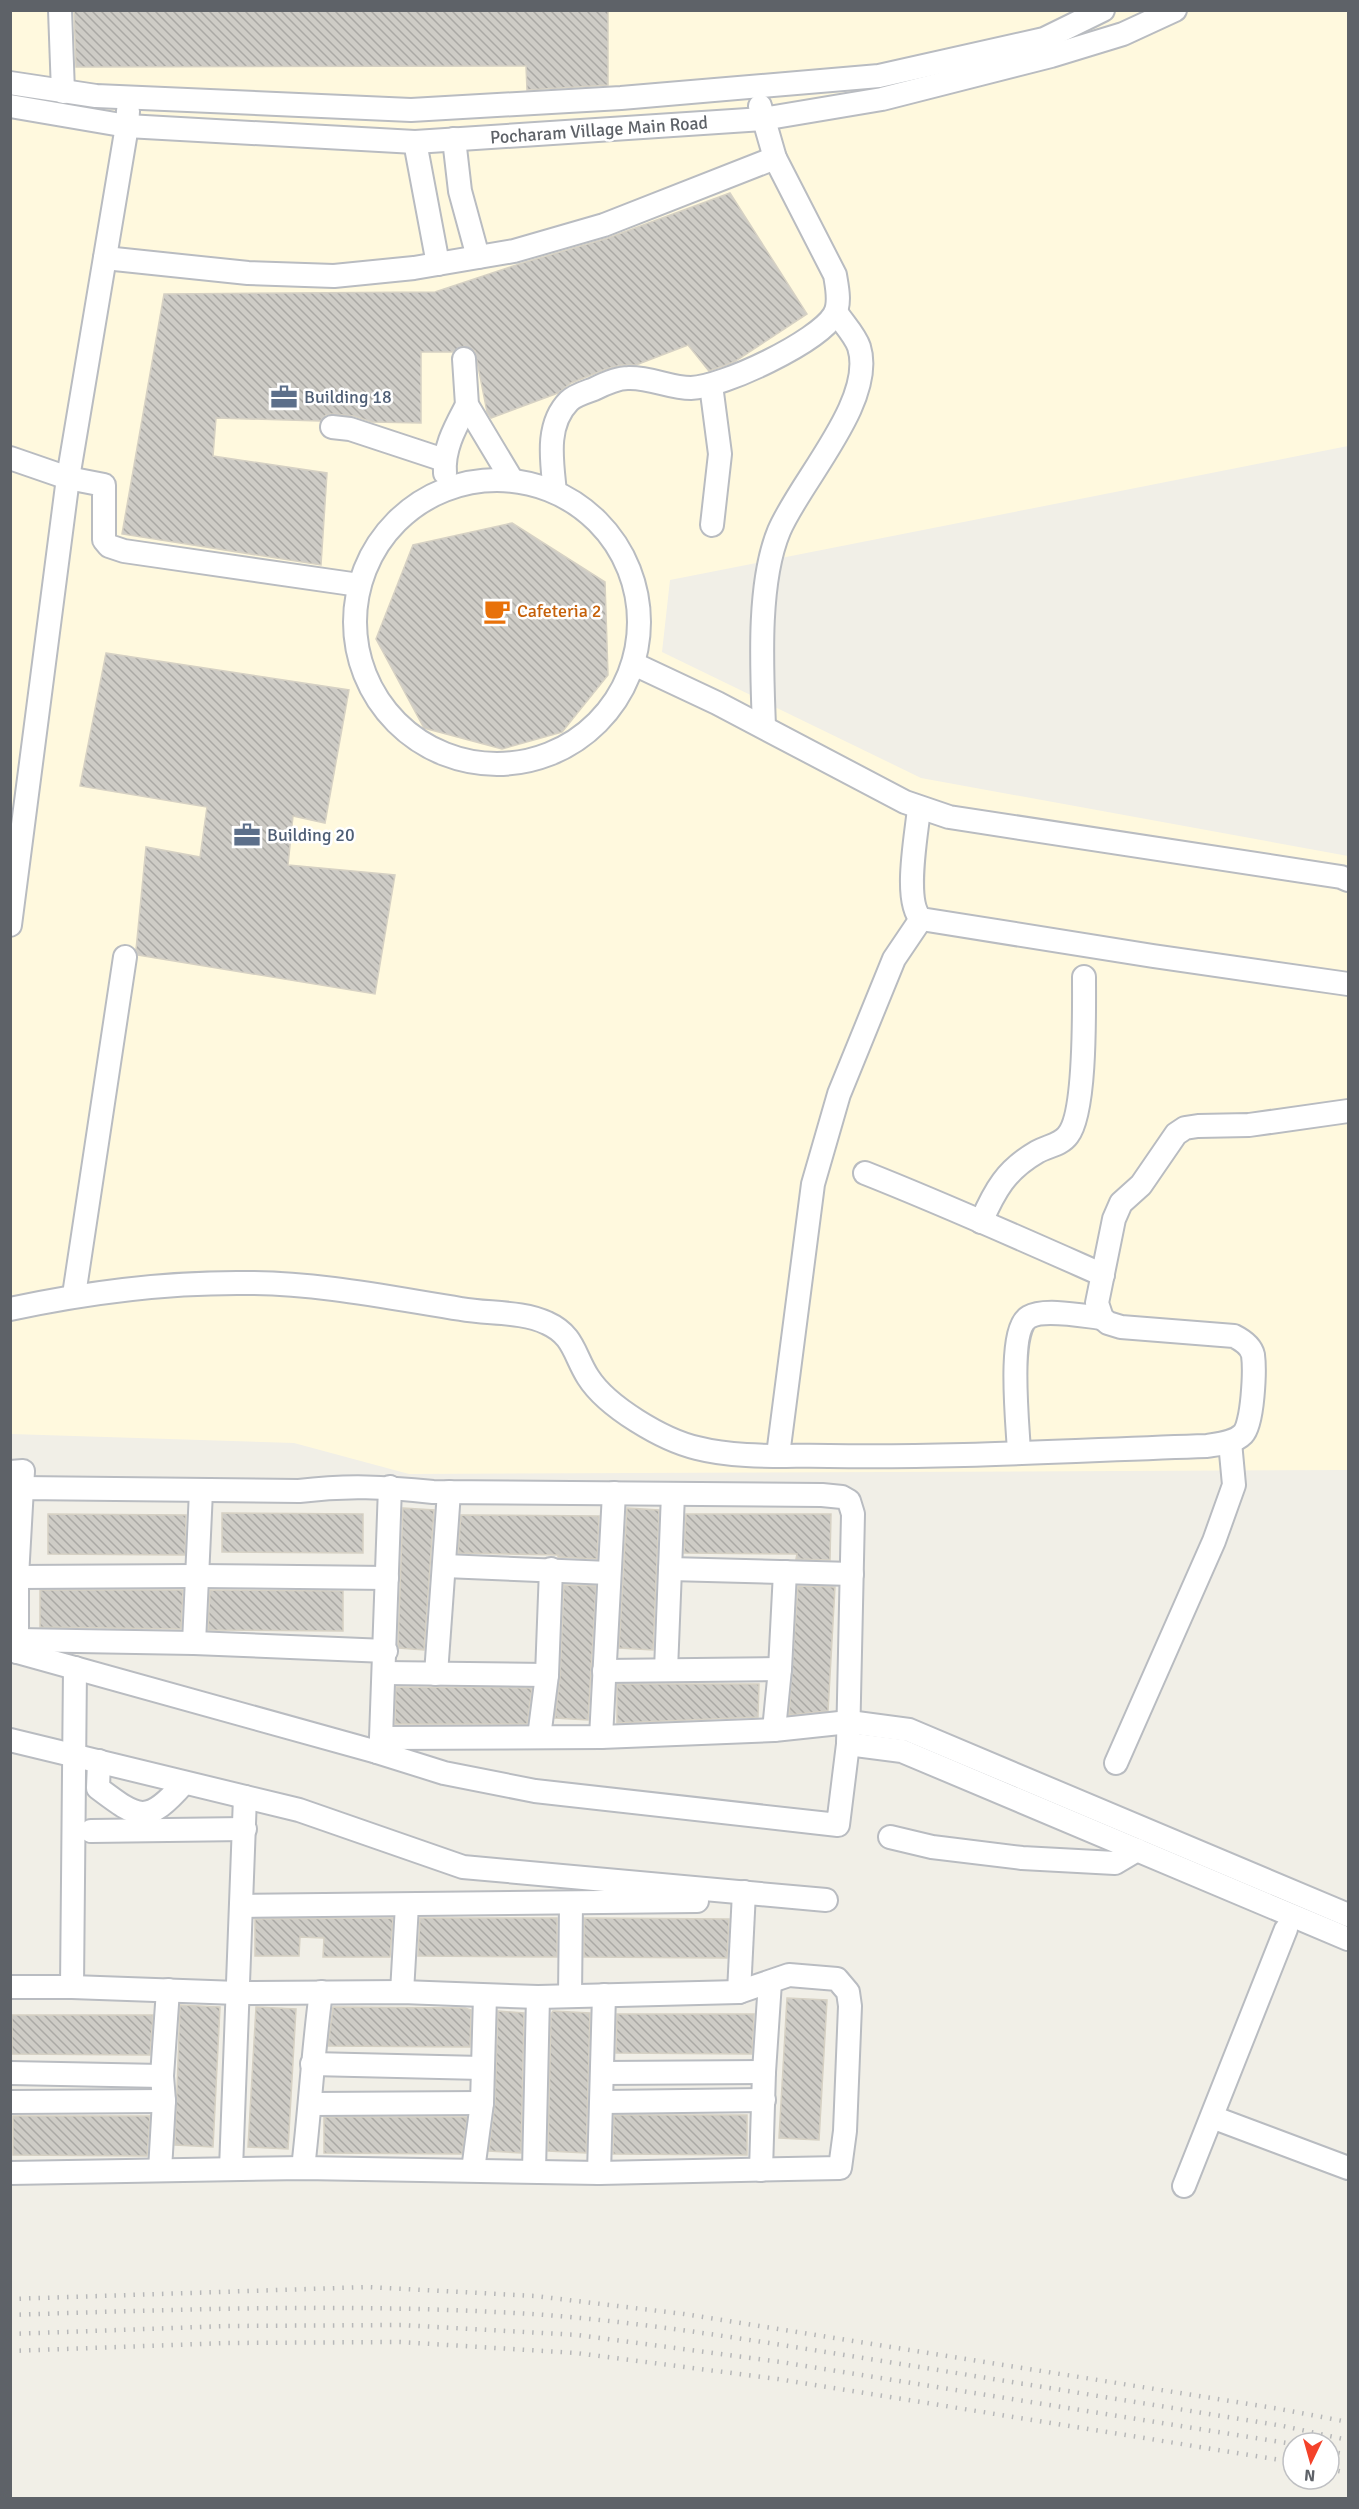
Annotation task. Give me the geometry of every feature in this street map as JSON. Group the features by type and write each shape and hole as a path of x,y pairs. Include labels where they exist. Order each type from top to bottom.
{"street":[{"path":"55,90 60,10"},
{"name":"Pocharam Village Main Road","path":"10,83 129,97 411,110 621,98 879,76 1044,39 1103,10"},
{"name":"Pocharam Village Main Road","path":"10,106 128,126 415,142 763,119 882,99 1051,56 1123,34 1175,10"},
{"path":"555,492 550,454 553,433 570,400 602,385 626,378 645,379 689,388 711,385 734,378 818,331 829,323 836,312 838,295 835,275 775,158 755,87"},
{"path":"10,925 68,478 128,126 129,97"},
{"path":"454,139 460,191 478,257"},
{"path":"415,142 438,264"},
{"path":"105,258 248,273 333,276 438,264 514,251 604,225 775,158"},
{"path":"764,727 762,650 768,577 779,532 856,399 863,368 859,345 836,312"},
{"path":"464,359 467,405 512,480"},
{"path":"711,385 720,454 712,525"},
{"path":"446,489 444,460 454,431 467,405"},
{"path":"332,427 350,429 444,460"},
{"path":"10,458 68,478 104,484 106,490 104,540 109,546 124,551 359,585"},
{"path":"512,480 555,492 573,502 598,521 618,545 635,582 640,613 639,644 634,664 616,702 595,726 570,745 531,760 489,764 468,761 438,751 411,735 395,721 376,696 362,668 357,647 355,606 359,585 377,544 391,527 417,505 446,489 478,482 512,480"},
{"path":"634,664 764,727 919,808 949,817 1341,877 1348,880"},
{"path":"919,808 912,874 915,913 921,919 1348,984"},
{"path":"778,1455 813,1184 839,1094 881,990 894,959 921,919"},
{"path":"74,1296 125,957"},
{"path":"981,1222 1002,1179 1025,1159 1048,1146 1061,1142 1070,1134 1075,1122 1083,1066 1084,977"},
{"path":"1102,1318 1098,1303 1114,1219 1121,1203 1141,1185 1176,1134 1185,1128 1198,1126 1249,1125 1348,1111"},
{"path":"866,1173 1103,1275"},
{"path":"10,1309 74,1296 145,1287 249,1283 324,1288 470,1311 525,1317 545,1322 560,1330 571,1342 587,1375 597,1388 609,1400 660,1433 694,1447 712,1451 778,1455 865,1456 1019,1452 1207,1446 1230,1442 1243,1434 1249,1422 1253,1354 1244,1341 1234,1336 1120,1327 1102,1318 1040,1313 1027,1317 1021,1324 1016,1360 1019,1452"},
{"path":"1116,1762 1214,1541 1234,1485 1230,1442"},
{"path":"16,1480 201,1491 299,1491 342,1486 449,1492 842,1497 849,1501 853,1514 849,1733 838,1825 535,1791 444,1773 379,1745 75,1668 15,1647 16,1480"},
{"path":"379,1745 385,1662 390,1487"},
{"path":"194,1643 201,1491"},
{"path":"436,1674 449,1492"},
{"path":"601,1737 614,1493"},
{"path":"666,1670 673,1494"},
{"path":"445,1566 609,1573"},
{"path":"538,1737 547,1675 551,1569"},
{"path":"670,1569 852,1574"},
{"path":"774,1730 785,1572"},
{"path":"17,1577 387,1578"},
{"path":"15,1647 194,1643 385,1662 436,1674 547,1675"},
{"path":"72,1987 75,1668"},
{"path":"604,1671 780,1669"},
{"path":"379,1745 538,1737 601,1737 774,1730 849,1733 909,1730 1110,1827 1348,1916"},
{"path":"10,1740 299,1810 463,1867 826,1900"},
{"path":"99,1761 98,1788 131,1813 146,1814 166,1804 184,1783"},
{"path":"231,2169 244,1797"},
{"path":"1110,1827 1137,1850 1348,1939"},
{"path":"91,1831 244,1829"},
{"path":"890,1837 932,1847 1022,1858 1115,1863 1137,1850"},
{"path":"739,1992 744,1892"},
{"path":"241,1906 708,1900"},
{"path":"570,1996 571,1903"},
{"path":"402,1992 407,1905"},
{"path":"1184,2186 1286,1929"},
{"path":"10,1988 72,1987 238,1993 402,1992 538,1997 739,1992 789,1975 837,1979 848,1992 850,2006 845,2131 840,2168 599,2173 303,2169 10,2173"},
{"path":"762,2170 764,2072 770,1982"},
{"path":"160,2170 164,2101 162,2076 168,1990"},
{"path":"303,2169 321,1992"},
{"path":"599,2173 603,2102 603,1995"},
{"path":"473,2170 482,2103 485,1996"},
{"path":"534,2171 538,1997"},
{"path":"312,2064 482,2068"},
{"path":"602,2073 764,2072"},
{"path":"10,2073 162,2076"},
{"path":"603,2102 764,2100"},
{"path":"10,2102 164,2101"},
{"path":"311,2104 482,2103"},
{"path":"1212,2117 1348,2168"}],"shaded area":[{"path":"11,11 1348,11 1348,446 670,580 662,652 921,778 1348,856 1348,1470 409,1474 294,1443 11,1434"}],"building":[{"path":"74,10 608,10 608,85 527,90 526,66 76,67"},
{"name":"Building 18","path":"730,193 807,314 734,362 709,371 688,345 636,365 621,365 606,369 571,383 558,393 491,418 487,412 475,351 464,346 453,352 421,352 421,423 372,422 354,416 333,414 326,415 320,421 216,418 213,456 327,473 321,565 122,534 164,294 435,292 608,238"},
{"name":"Cafeteria 2","path":"512,523 605,582 608,675 562,732 502,749 424,728 376,639 413,545"},
{"name":"Building 20","path":"106,653 349,690 325,823 293,816 288,865 395,875 375,994 138,955 136,950 146,847 200,857 207,807 80,786"},
{"path":"403,1508 434,1510 424,1650 399,1648 398,1645"},
{"path":"627,1508 659,1510 653,1650 619,1648"},
{"path":"222,1513 363,1514 363,1553 222,1552"},
{"path":"48,1514 186,1515 185,1555 48,1554"},
{"path":"686,1514 831,1514 830,1560 796,1559 797,1554 684,1553"},
{"path":"461,1515 599,1516 597,1559 558,1557 558,1555 458,1553"},
{"path":"564,1585 596,1586 588,1720 555,1718 560,1676"},
{"path":"798,1586 835,1587 828,1711 789,1715"},
{"path":"40,1590 183,1590 181,1629 40,1627"},
{"path":"210,1590 343,1591 343,1631 208,1630"},
{"path":"617,1684 759,1684 758,1717 617,1723"},
{"path":"396,1687 532,1688 527,1724 395,1724"},
{"path":"393,1918 390,1957 323,1957 324,1938 300,1937 299,1956 255,1956 255,1919"},
{"path":"420,1918 557,1918 557,1957 418,1956"},
{"path":"584,1918 729,1919 727,1958 584,1957"},
{"path":"787,1998 827,2000 819,2140 779,2138"},
{"path":"180,2005 220,2007 213,2147 175,2145"},
{"path":"256,2007 296,2009 288,2149 248,2147"},
{"path":"333,2007 465,2008 471,2010 470,2047 328,2046"},
{"path":"498,2011 524,2013 521,2153 489,2151 495,2103"},
{"path":"553,2011 590,2013 586,2153 548,2151 551,2014"},
{"path":"617,2014 754,2014 752,2054 616,2053"},
{"path":"12,2015 153,2015 150,2055 12,2054"},
{"path":"614,2115 747,2115 747,2155 613,2154"},
{"path":"13,2116 150,2116 147,2156 13,2155"},
{"path":"324,2117 467,2117 462,2154 324,2153"}],"railway":[{"path":"10,2299 368,2287 535,2296 684,2314 1280,2409 1348,2422"},
{"path":"10,2315 336,2308 467,2311 575,2318 661,2327 790,2346 1283,2426 1348,2440"},
{"path":"10,2334 227,2326 401,2325 578,2335 781,2362 1281,2442"},
{"path":"10,2351 227,2343 400,2342 576,2353 778,2379 1281,2460"},
{"path":"1341,2454 1348,2455"},
{"path":"1341,2472 1348,2473"}],"place":[{"name":"Building 18","path":"284,397"},
{"name":"Cafeteria 2","path":"497,611"},
{"name":"Building 20","path":"247,835"}]}
